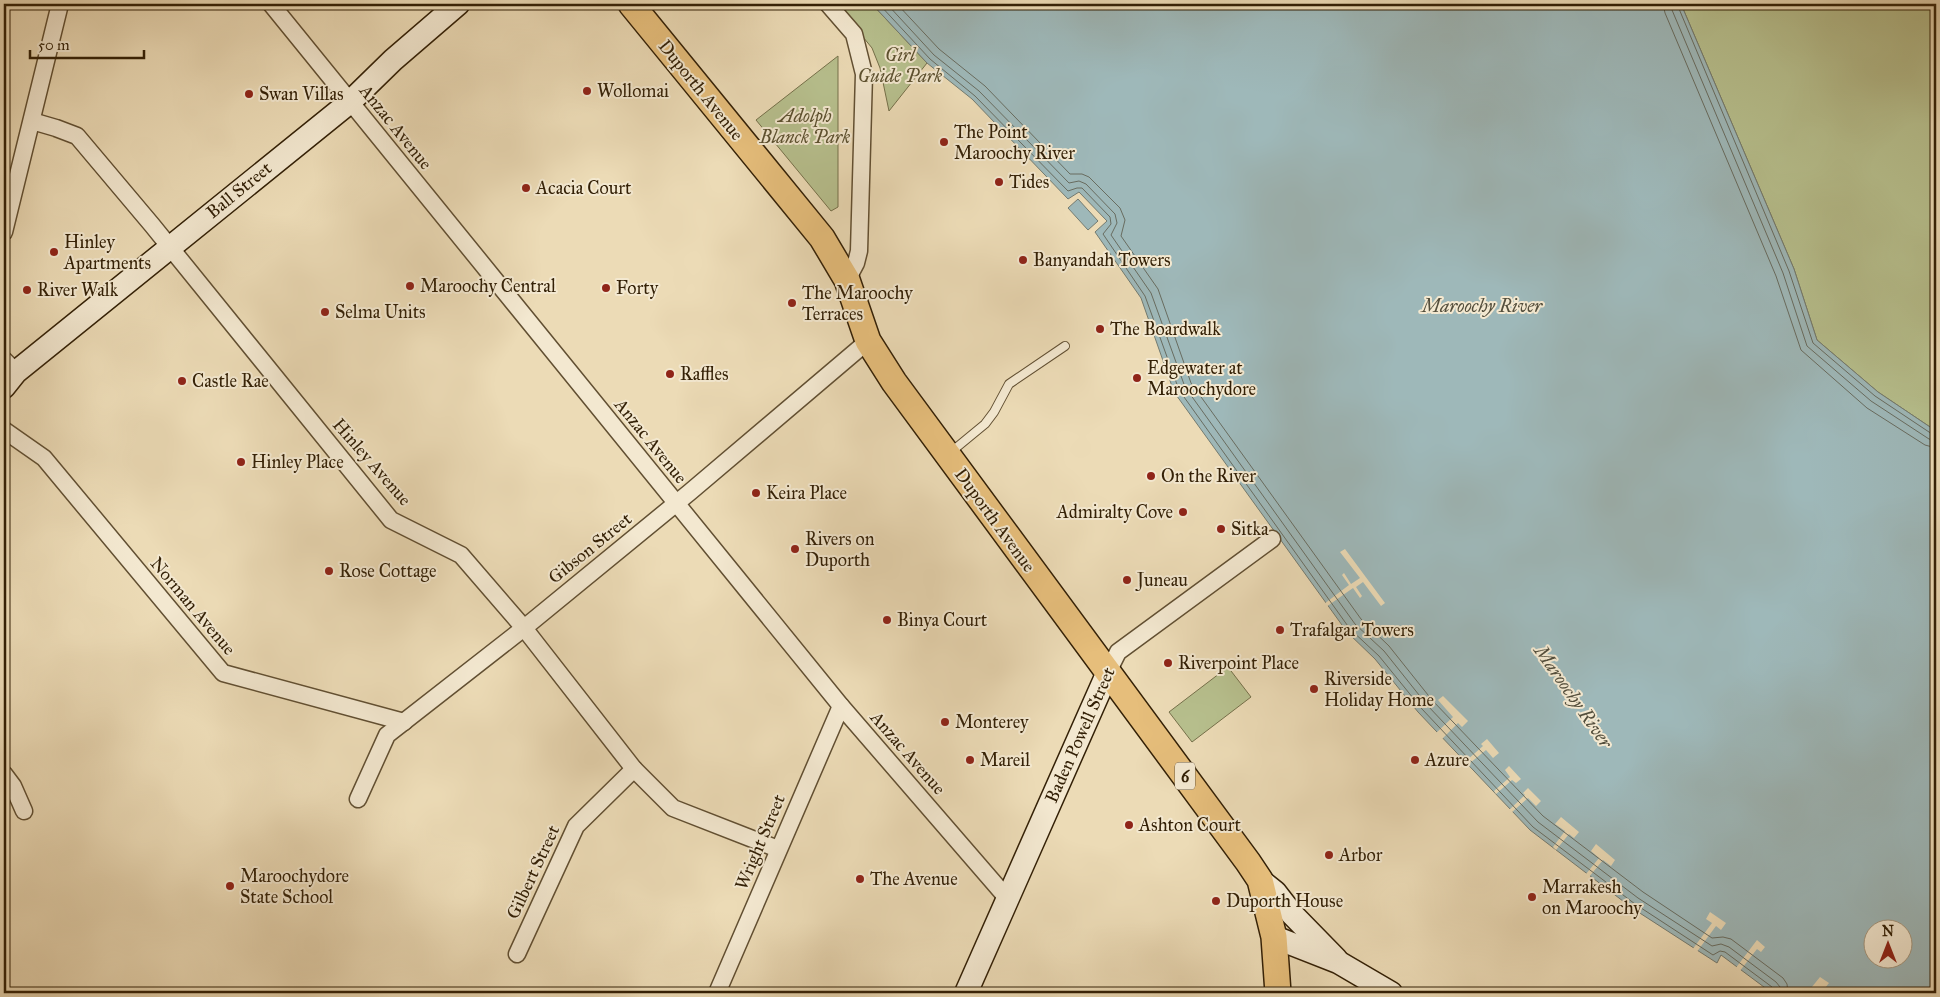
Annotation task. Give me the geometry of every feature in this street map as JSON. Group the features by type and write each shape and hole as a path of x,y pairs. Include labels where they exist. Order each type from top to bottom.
{"main road":[{"name":"Duporth Avenue","path":"631,4 822,238 847,280 868,341 894,382 1260,880 1274,937"},
{"name":"6","path":"1274,937 1278,993"}],"street":[{"path":"4,232 60,4"},
{"name":"Anzac Avenue","path":"271,4 841,706 1007,898"},
{"name":"Ball Street","path":"8,373 350,102 393,60 458,4"},
{"path":"828,4 854,34 864,74 859,251 847,280"},
{"name":"Hinley Avenue","path":"32,121 77,136 391,520 461,555 524,628 634,769 673,808 778,849"},
{"name":"Gibson Street","path":"358,799 387,735 524,628 868,341"},
{"name":"Norman Avenue","path":"4,430 44,458 223,673 404,722"},
{"name":"Baden Powell Street","path":"966,993 1118,652 1272,538"},
{"name":"Wright Street","path":"717,993 841,706"},
{"name":"Gilbert Street","path":"517,954 576,826 634,769"},
{"path":"4,774 13,786 24,811"},
{"path":"1260,880 1275,892 1292,914 1338,962"},
{"path":"1274,937 1338,962 1391,993"}],"lane":[{"path":"947,455 985,424 994,412 1009,384 1065,346"}],"green space":[{"name":"Girl Guide Park","path":"836,4 872,4 927,63 889,111 880,68 872,48"},
{"path":"1681,4 1936,4 1936,431 1878,392 1817,340 1794,269"},
{"name":"Adolph Blanck Park","path":"838,56 838,207 831,211 756,120"},
{"path":"1228,667 1251,697 1192,742 1169,712"}],"water":[{"name":"Maroochy River","path":"872,4 1681,4 1794,269 1817,340 1878,392 1936,431 1936,993 1772,993 1721,955 1717,963 1632,908 1530,830 1418,712 1375,659 1347,632 1174,392 1141,298 1095,232 1107,221 1079,192 1068,199 972,99 927,63"},
{"path":"1078,199 1098,221 1088,230 1068,208"}],"pier":[{"path":"1345,549 1385,603 1381,606 1363,582 1356,587 1362,596 1360,598 1353,588 1326,607 1324,604 1349,585 1342,575 1344,573 1351,584 1360,578 1340,552"},
{"path":"1443,696 1468,721 1462,727 1458,723 1441,740 1435,734 1453,717 1438,700"},
{"path":"1487,739 1499,753 1493,758 1486,750 1470,763 1467,760 1483,746 1481,744"},
{"path":"1509,766 1521,779 1516,783 1512,780 1496,794 1494,791 1510,777 1505,770"},
{"path":"1528,788 1541,801 1536,806 1528,798 1511,813 1508,811 1525,795 1523,793"},
{"path":"1561,817 1579,832 1574,838 1569,834 1556,850 1553,847 1565,831 1555,824"},
{"path":"1596,844 1615,860 1611,866 1603,860 1589,877 1586,874 1599,858 1591,851"},
{"path":"1710,912 1726,923 1721,930 1716,926 1696,953 1692,950 1712,923 1706,919"},
{"path":"1757,940 1765,947 1761,952 1757,949 1739,972 1735,969"},
{"path":"1820,977 1829,983 1821,993 1807,993"}],"place":[{"name":"Wollomai","path":"587,91"},
{"name":"Swan Villas","path":"249,94"},
{"name":"The Point Maroochy River","path":"944,142"},
{"name":"Tides","path":"999,182"},
{"name":"Acacia Court","path":"526,188"},
{"name":"Hinley Apartments","path":"54,252"},
{"name":"Banyandah Towers","path":"1023,260"},
{"name":"Maroochy Central","path":"410,286"},
{"name":"Forty","path":"606,288"},
{"name":"River Walk","path":"27,290"},
{"name":"The Maroochy Terraces","path":"792,303"},
{"name":"Selma Units","path":"325,312"},
{"name":"The Boardwalk","path":"1100,329"},
{"name":"Raffles","path":"670,374"},
{"name":"Edgewater at Maroochydore","path":"1137,378"},
{"name":"Castle Rae","path":"182,381"},
{"name":"Hinley Place","path":"241,462"},
{"name":"On the River","path":"1151,476"},
{"name":"Keira Place","path":"756,493"},
{"name":"Admiralty Cove","path":"1183,512"},
{"name":"Sitka","path":"1221,529"},
{"name":"Rivers on Duporth","path":"795,549"},
{"name":"Rose Cottage","path":"329,571"},
{"name":"Juneau","path":"1127,580"},
{"name":"Binya Court","path":"887,620"},
{"name":"Trafalgar Towers","path":"1280,630"},
{"name":"Riverpoint Place","path":"1168,663"},
{"name":"Riverside Holiday Home","path":"1314,689"},
{"name":"Monterey","path":"945,722"},
{"name":"Mareil","path":"970,760"},
{"name":"Azure","path":"1415,760"},
{"name":"Ashton Court","path":"1129,825"},
{"name":"Arbor","path":"1329,855"},
{"name":"The Avenue","path":"860,879"},
{"name":"Maroochydore State School","path":"230,886"},
{"name":"Marrakesh on Maroochy","path":"1532,897"},
{"name":"Duporth House","path":"1216,901"}]}
